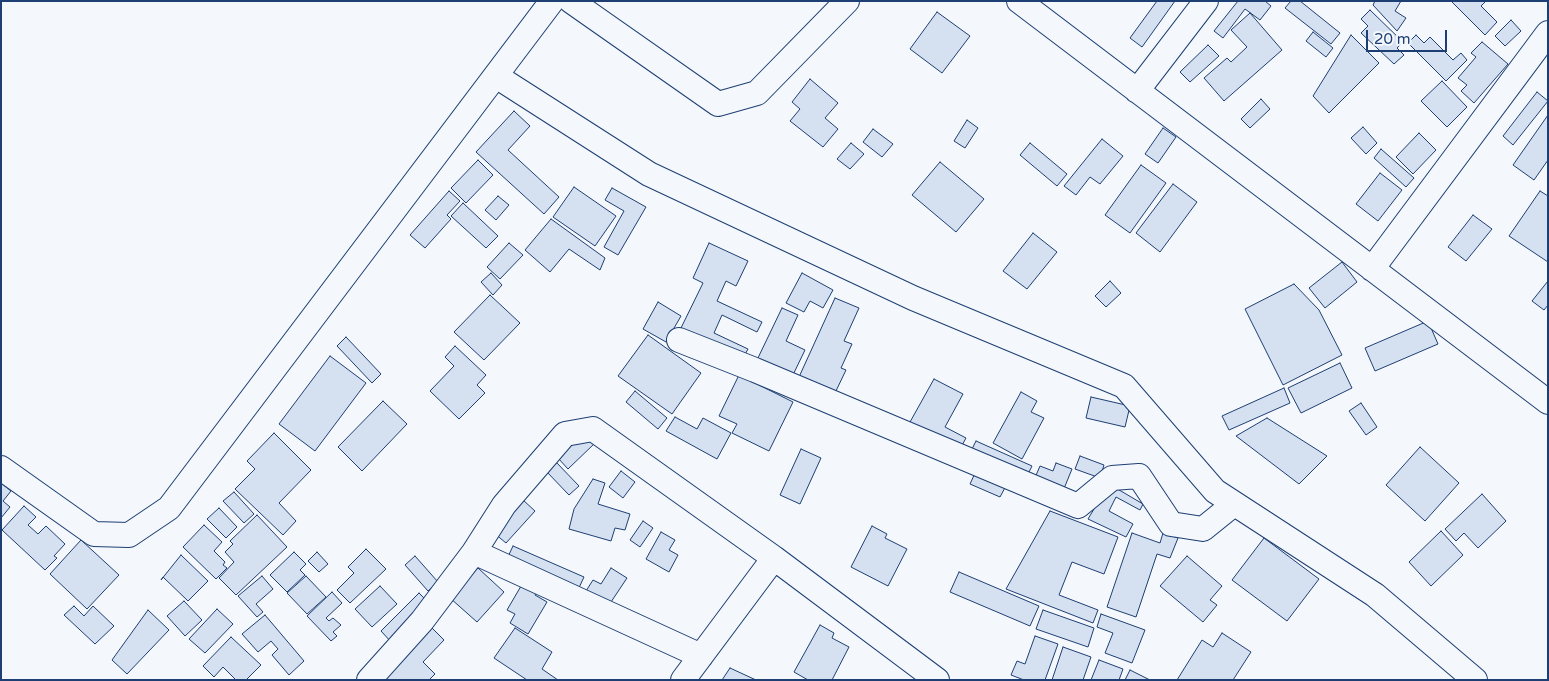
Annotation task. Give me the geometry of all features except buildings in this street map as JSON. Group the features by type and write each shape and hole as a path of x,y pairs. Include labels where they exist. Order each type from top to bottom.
{"street":[{"path":"1,468 94,534 130,535 169,508 552,1"},
{"path":"571,1 718,104 757,93 847,1"},
{"path":"1019,1 1548,402"},
{"path":"1137,91 1206,1"},
{"path":"1372,269 1548,33"},
{"path":"496,76 649,174 912,298 1124,386 1215,491 1375,595 1475,680"},
{"path":"679,340 1078,506 1112,478 1138,476 1170,524 1203,529 1234,504"},
{"path":"369,680 422,621 474,552 504,505 565,434 593,430 774,558 937,680"},
{"path":"474,552 701,656"},
{"path":"683,680 774,558"}]}
